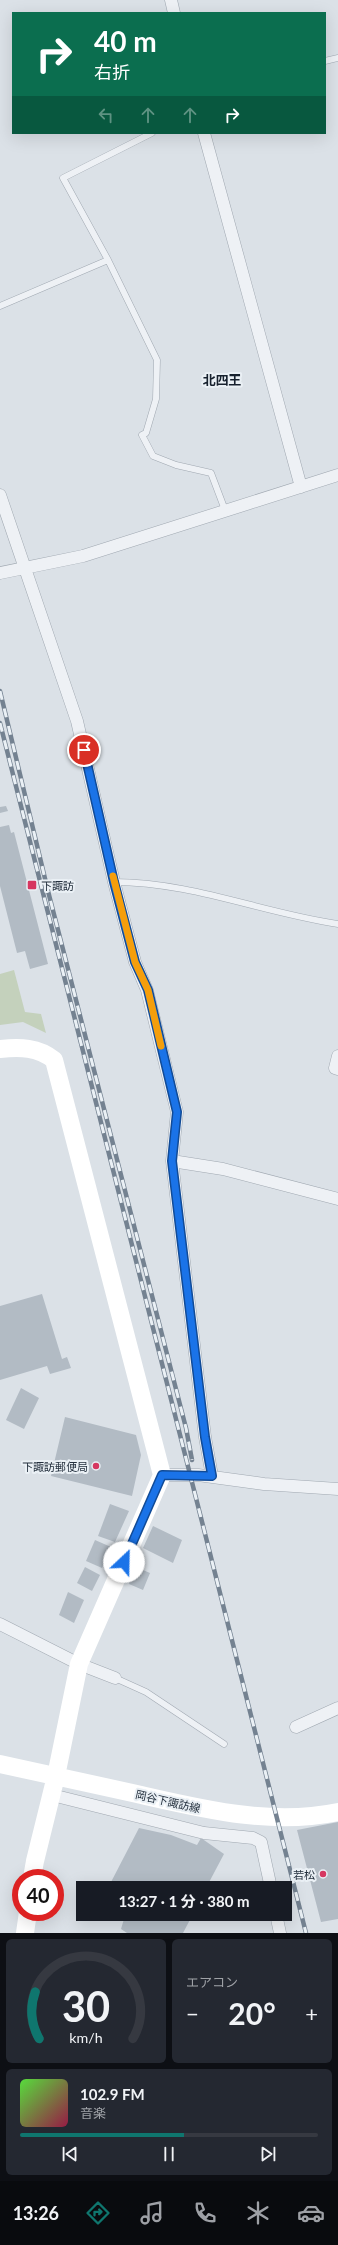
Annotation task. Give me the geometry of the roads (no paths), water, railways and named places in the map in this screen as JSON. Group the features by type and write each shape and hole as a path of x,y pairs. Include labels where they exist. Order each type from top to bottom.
{"street":[{"path":"171,0 174,12"},
{"path":"204,134 301,487"},
{"path":"0,573 82,556 338,475"},
{"path":"0,495 77,721 114,882 135,962 148,990 177,1112 172,1161 205,1437 212,1476"},
{"path":"0,1050 18,1047 30,1048 44,1052 54,1060 162,1475 79,1664 52,1795 34,1869"},
{"path":"338,1056 335,1068 338,1069"},
{"path":"172,1161 223,1169 338,1199"},
{"path":"162,1475 212,1476 264,1484 338,1489"},
{"path":"0,1624 79,1664 116,1678"},
{"path":"296,1727 338,1708"},
{"name":"岡谷下諏訪線","path":"0,1764 213,1811 266,1817 322,1815 338,1812"},
{"path":"52,1795 204,1833 253,1838 261,1842 269,1881"},
{"path":"26,1933 27,1921"},
{"path":"277,1921 280,1933"}],"lane":[{"path":"326,61 338,58"},
{"path":"150,134 63,178 108,260 157,360 156,399 146,433 142,435 153,456 176,465 211,474 225,510"},
{"path":"0,306 108,260"},
{"path":"114,882 180,888 301,918 338,924"},
{"path":"116,1678 146,1692 224,1744"}],"railway":[{"path":"0,691 48,891 186,1428 192,1460"},
{"path":"0,723 306,1933"}],"place":[{"name":"下諏訪","path":"32,885"},
{"name":"下諏訪郵便局","path":"96,1466"},
{"name":"若松","path":"323,1874"}],"district":[{"name":"北四王","path":"222,380"}]}
